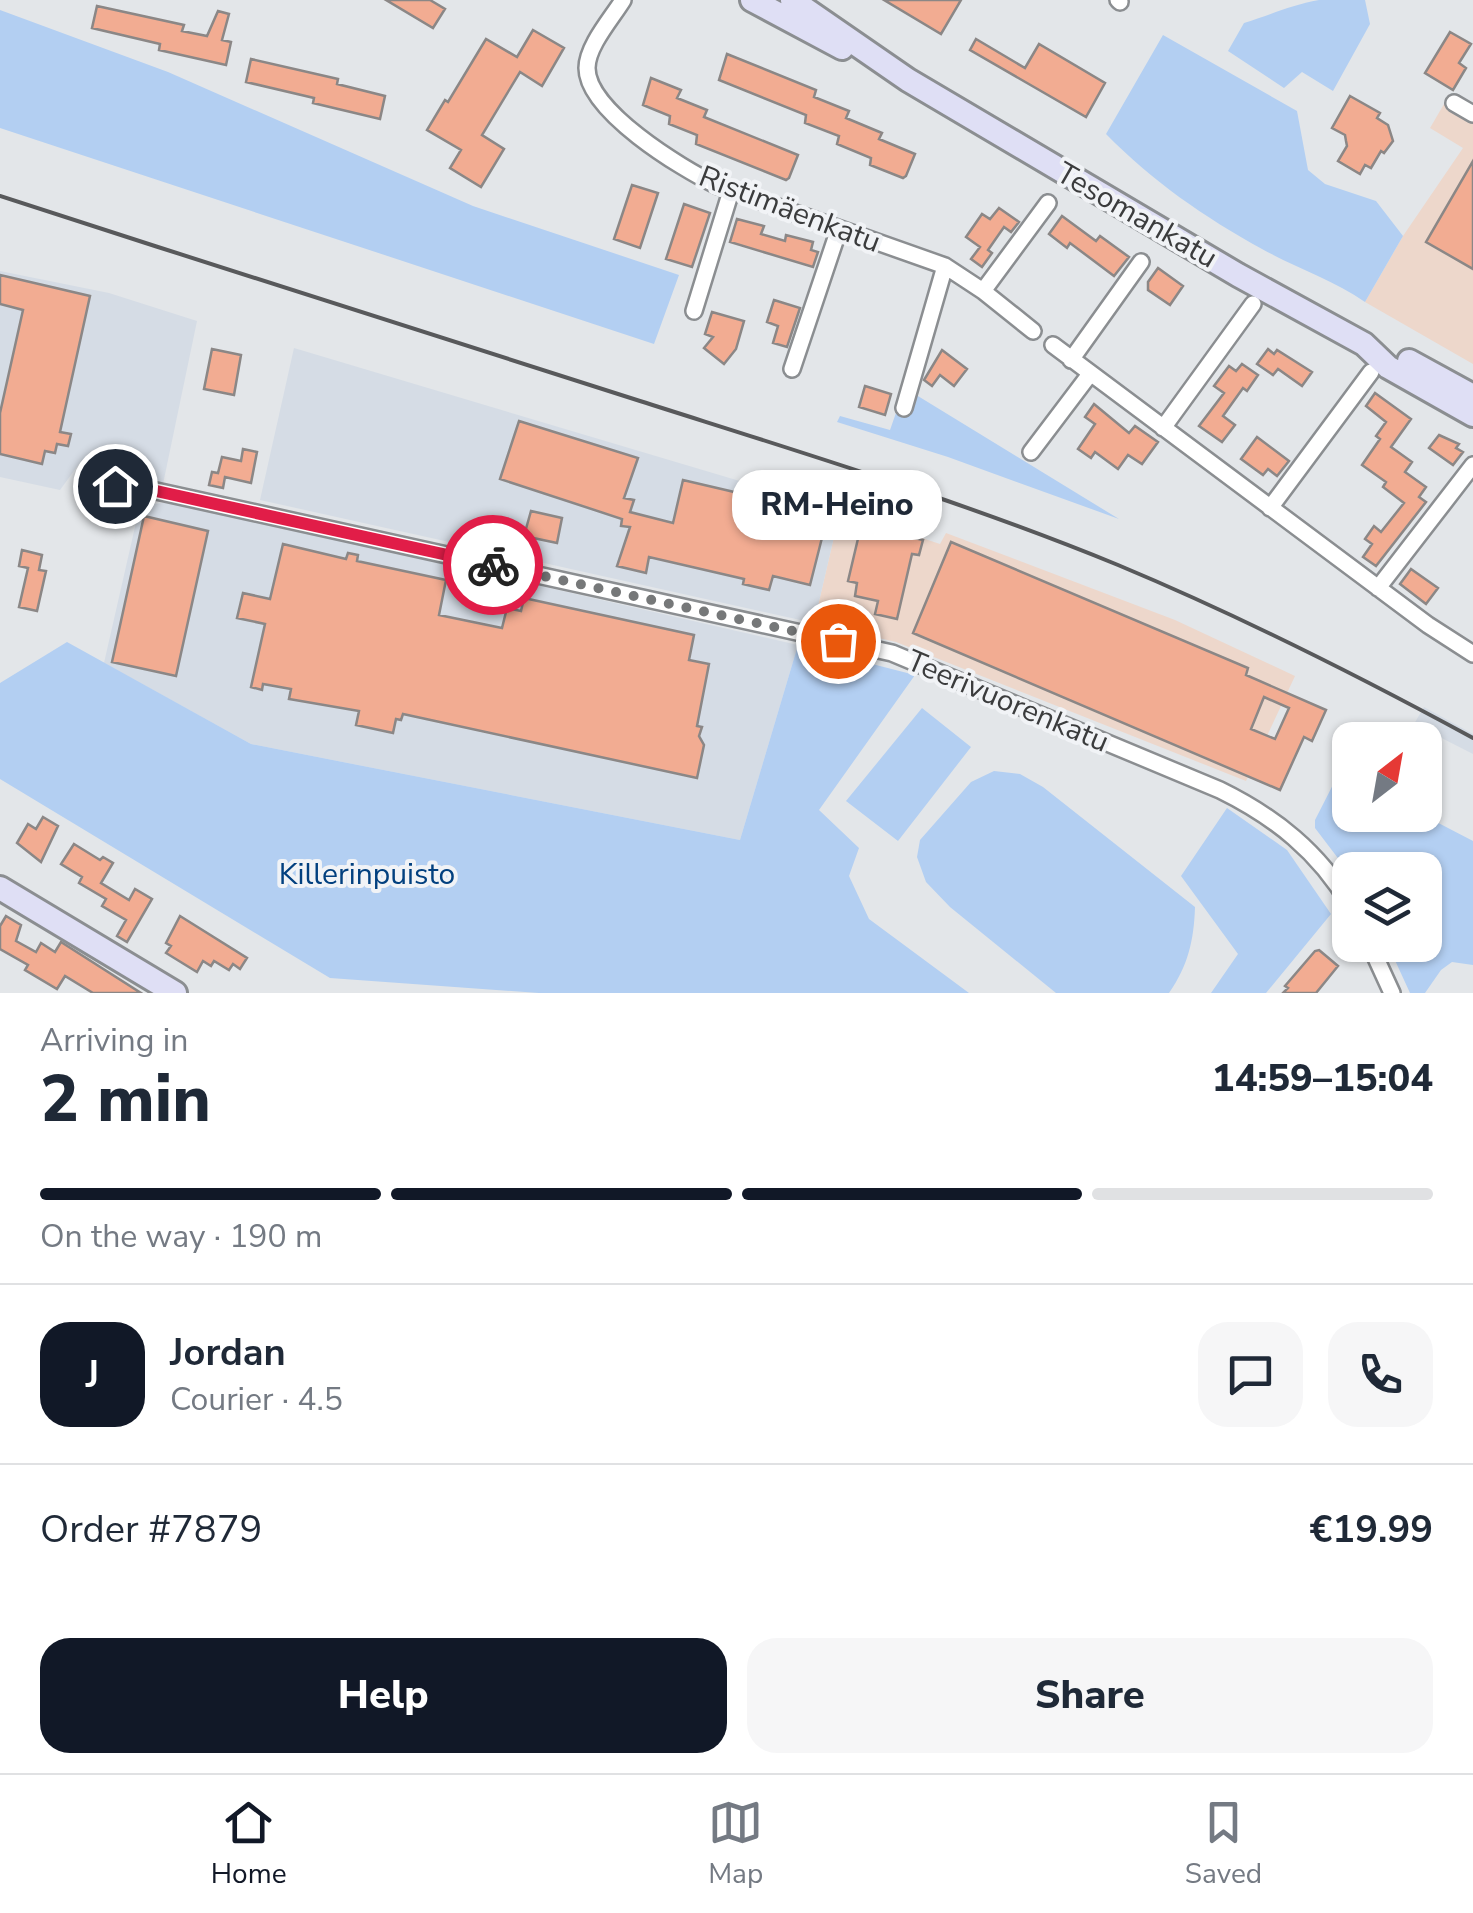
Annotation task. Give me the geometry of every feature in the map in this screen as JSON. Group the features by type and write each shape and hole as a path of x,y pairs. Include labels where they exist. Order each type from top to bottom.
{"main road":[{"name":"Tesomankatu","path":"752,0 908,80 1238,275 1368,346 1407,360 1473,396"},
{"name":"Tesomankatu","path":"792,0 908,80"},
{"name":"Tesomankatu","path":"1368,346 1388,367 1473,414"},
{"path":"0,888 175,993"}],"street":[{"name":"Ristimäenkatu","path":"623,0 589,56 589,82 632,132 684,170 731,191 945,266 1034,330"},
{"path":"1454,102 1473,114"},
{"path":"694,311 731,191"},
{"path":"983,291 1048,203"},
{"path":"792,368 839,229"},
{"path":"1071,360 1140,262"},
{"path":"904,408 945,266"},
{"path":"1163,428 1254,304"},
{"path":"1053,345 1378,588 1473,654"},
{"path":"1270,508 1372,372"},
{"path":"1031,452 1090,374"},
{"path":"1378,588 1473,465"},
{"name":"Teerivuorenkatu","path":"91,493 115,486 138,487 901,656 1257,808 1308,849 1332,881"},
{"path":"1378,962 1392,993"}],"shaded area":[{"path":"1444,104 1473,121 1473,364 1365,302 1403,236 1463,148 1430,128"},
{"path":"0,271 109,293 197,321 163,484 79,464 60,490 0,477"},
{"path":"294,348 840,511 814,623 260,500"},
{"path":"175,502 798,645 740,840 251,744 104,663 140,505"},
{"path":"840,511 940,544 946,533 1175,620 1295,676 1246,781 896,642 814,623"},
{"path":"1424,707 1473,734 1473,754 1442,738 1442,722 1415,722"}],"green space":[{"path":"1319,0 1365,0 1370,24 1333,91 1302,72 1284,88 1228,51 1244,23"},
{"path":"0,10 168,72 473,206 679,275 654,344 0,128"},
{"path":"1163,35 1297,111 1308,170 1325,184 1376,201 1403,236 1365,302 1220,224 1160,183 1106,134"},
{"path":"913,393 1119,519 948,457 837,422 840,416 890,430 897,410 908,413"},
{"name":"Killerinpuisto","path":"67,642 251,744 740,840 798,645 915,675 819,810 859,848 849,876 869,919 969,993 539,993 330,978 0,779 0,683"},
{"path":"922,708 971,747 898,841 846,801"},
{"path":"994,771 1020,774 1043,787 1195,907 1189,952 1169,993 1056,993 950,907 926,882 917,857 920,840 971,782"},
{"path":"1332,787 1332,832 1442,832 1442,825 1473,841 1473,965 1452,962 1441,970 1425,993 1410,993 1396,962 1442,962 1442,852 1333,852 1315,828 1315,820"},
{"path":"1227,808 1287,850 1331,914 1266,993 1211,993 1238,954 1181,876"}],"building":[{"path":"386,0 430,0 445,9 433,28"},
{"path":"884,0 961,0 941,34"},
{"path":"97,6 184,25 182,31 207,36 218,11 229,14 222,40 231,42 226,65 159,50 160,44 92,28"},
{"path":"533,30 564,48 542,86 520,72 482,135 504,149 481,187 450,168 461,150 427,130 486,39 517,57"},
{"path":"1450,32 1471,44 1459,63 1466,68 1453,90 1425,73"},
{"path":"976,39 1025,68 1039,44 1105,83 1086,117 970,50"},
{"path":"727,54 816,90 814,97 849,111 846,118 882,133 879,139 915,154 906,176 870,165 871,158 837,144 839,136 805,123 806,115 719,80"},
{"path":"251,59 338,79 337,84 385,96 380,119 246,82"},
{"path":"651,78 681,90 677,98 707,110 704,117 798,155 789,178 696,144 697,135 669,124 670,116 643,105"},
{"path":"1350,96 1380,113 1377,118 1388,125 1393,141 1371,168 1365,165 1360,174 1338,161 1347,146 1345,135 1332,128"},
{"path":"1473,161 1473,269 1426,242"},
{"path":"632,185 658,193 640,248 614,239"},
{"path":"684,204 710,213 692,267 666,259"},
{"path":"999,208 1019,222 1011,232 1004,227 982,267 971,259 980,247 966,237 982,214 990,219"},
{"path":"1062,216 1096,241 1100,236 1129,257 1114,276 1070,243 1067,248 1049,234"},
{"path":"737,219 764,226 761,234 785,241 786,235 813,242 811,250 818,252 813,267 730,242"},
{"path":"1158,268 1183,286 1170,305 1148,290 1148,282"},
{"path":"0,275 90,296 60,432 71,434 68,446 57,444 55,453 45,451 42,464 0,454 0,413 23,310 0,304"},
{"path":"774,300 800,308 787,347 773,343 778,326 767,322"},
{"path":"712,312 744,321 736,349 724,364 704,348 713,337 705,334"},
{"path":"212,349 241,355 234,395 204,389"},
{"path":"1268,349 1274,354 1277,350 1312,372 1302,386 1278,369 1273,375 1257,364"},
{"path":"942,350 967,369 954,386 940,375 932,386 924,380"},
{"path":"1242,364 1258,375 1223,416 1235,425 1222,442 1199,426 1224,393 1214,386 1229,366 1236,371"},
{"path":"865,386 891,394 885,415 859,407"},
{"path":"1375,393 1411,419 1391,447 1412,462 1405,472 1426,487 1419,497 1426,502 1376,566 1363,557 1372,544 1365,539 1374,526 1381,532 1404,503 1383,487 1386,482 1362,465 1380,439 1376,436 1386,422 1366,406"},
{"path":"1094,404 1129,433 1135,426 1158,442 1142,464 1128,455 1118,469 1095,452 1091,458 1078,449 1095,424 1085,417"},
{"path":"519,421 638,458 624,498 634,500 630,512 673,523 683,480 747,495 744,506 825,526 810,585 773,576 769,590 743,584 744,579 649,557 646,573 617,566 630,527 621,526 622,519 500,479"},
{"path":"1439,435 1459,444 1456,448 1463,452 1453,465 1429,448"},
{"path":"1257,437 1289,461 1277,476 1268,469 1263,475 1241,459"},
{"path":"243,449 257,452 251,483 225,477 223,488 209,485 212,472 218,473 222,457 241,461"},
{"path":"531,511 562,518 557,543 524,536"},
{"path":"144,516 208,531 176,676 112,662"},
{"path":"861,526 923,540 919,555 912,554 897,619 875,614 878,601 855,596 857,583 848,581"},
{"path":"951,542 1248,668 1246,675 1326,710 1312,741 1304,737 1280,790 913,633","holes":["1264,697 1289,708 1275,739 1251,729"]},
{"path":"283,544 346,559 348,553 358,555 357,561 446,580 439,615 502,628 507,608 521,611 524,598 694,635 689,660 709,664 697,726 702,727 699,736 704,745 697,778 403,714 401,720 396,719 393,733 356,725 359,711 289,699 291,689 263,684 262,690 251,687 265,624 237,618 243,593 270,599"},
{"path":"22,550 42,555 39,570 46,571 37,611 19,607 28,568 19,566"},
{"path":"1411,569 1438,588 1426,604 1400,584"},
{"path":"43,817 58,826 41,862 17,843 28,824 36,829"},
{"path":"74,844 113,863 101,883 129,900 135,889 152,899 127,942 117,936 126,920 102,906 106,899 79,883 82,877 61,864"},
{"path":"6,916 21,925 16,941 36,952 41,943 55,952 61,942 141,993 93,993 65,976 57,989 0,949 0,926"},
{"path":"180,916 247,958 240,969 233,964 229,970 214,961 211,966 203,961 197,972 166,953 171,946 166,943"},
{"path":"1319,950 1338,966 1316,993 1283,993 1288,988 1285,986"}],"railway":[{"path":"0,196 820,458 1000,520 1209,605 1473,738"}],"way so far":[{"path":"493,565 838,641"}],"place":[{"name":"RM-Heino","path":"838,641"}],"route":[{"path":"115,486 138,487 493,565"}]}
